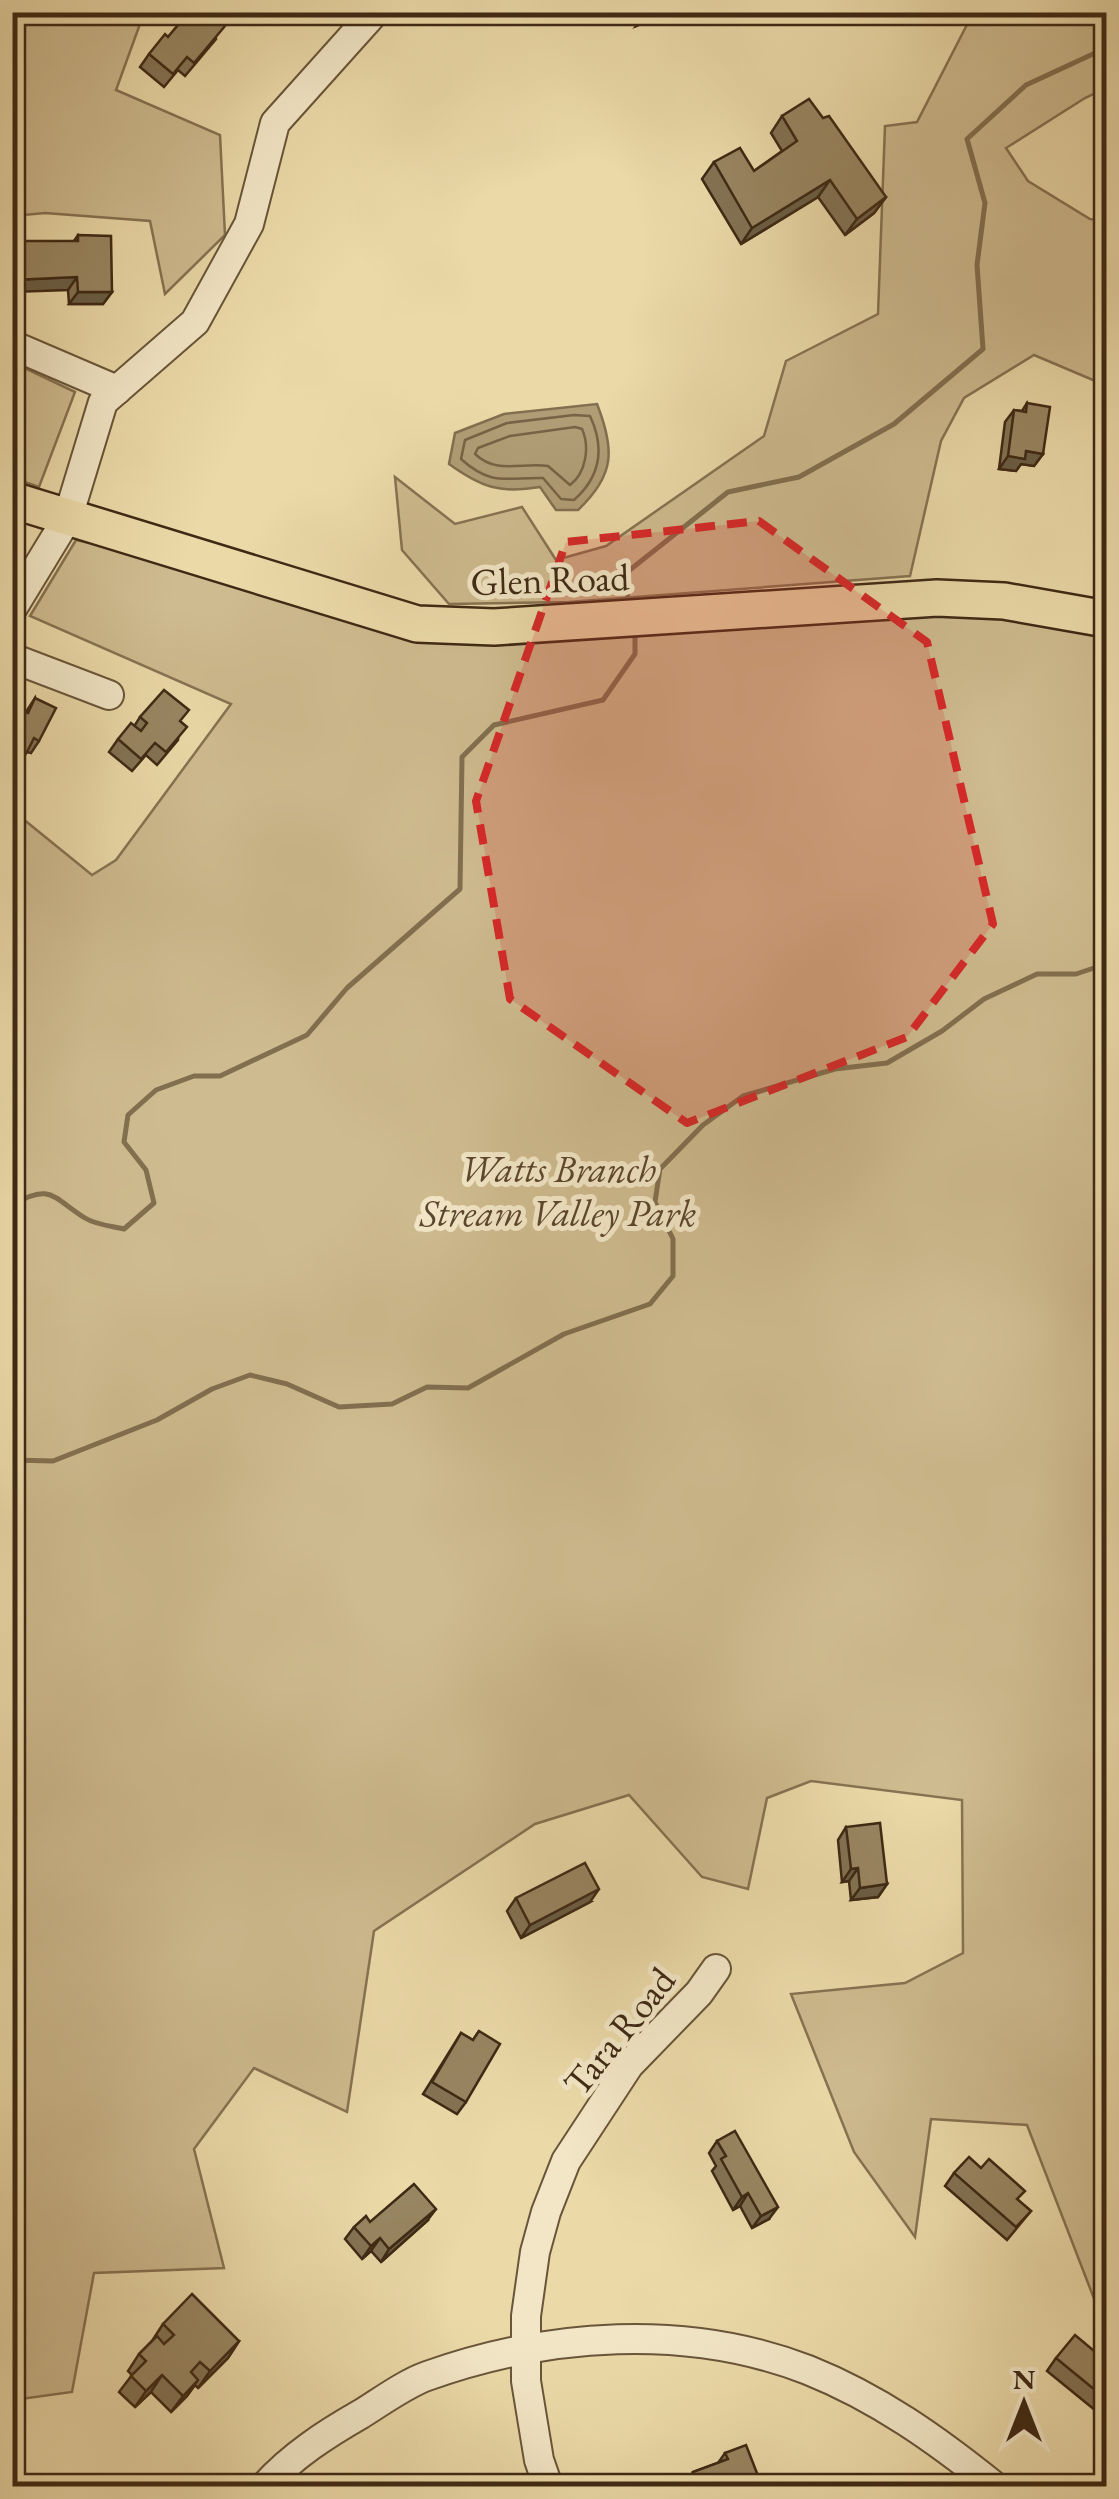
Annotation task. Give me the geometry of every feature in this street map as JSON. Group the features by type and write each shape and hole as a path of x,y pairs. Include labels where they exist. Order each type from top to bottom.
{"main road":[{"name":"Glen Road","path":"12,500 417,624 494,627 937,598 1004,601 1106,619"}],"street":[{"path":"12,610 68,516 103,402 195,322 249,224 275,123 371,16"},
{"path":"12,345 117,390"},
{"path":"12,658 109,695"},
{"name":"Tara Road","path":"548,2486 538,2460 526,2382 526,2316 535,2252 546,2212 566,2161 629,2065 716,1970"},
{"path":"264,2486 315,2441 424,2377 528,2348 583,2340 666,2340 744,2352 806,2370 867,2398 930,2434 994,2486"}],"highlighted area":[{"path":"759,521 927,642 993,924 907,1037 687,1123 510,999 476,801 566,542"}],"green space":[{"path":"19,13 144,13 116,90 220,135 225,235 165,294 150,221 45,213 13,216 12,21"},
{"path":"973,13 1106,13 1106,88 1006,148 1028,181 1090,219 1106,221 1106,378 1100,383 1034,355 964,398 941,441 910,576 569,602 449,604 402,550 395,477 455,524 522,507 556,560 606,546 764,436 786,361 878,314 885,126 917,122"},
{"path":"12,362 75,392 39,487 13,478"},
{"name":"Watts Branch Stream Valley Park","path":"76,540 278,581 417,624 771,610 1106,619 1106,2315 1098,2309 1027,2125 931,2119 915,2237 854,2152 791,1994 905,1983 963,1953 962,1800 811,1781 767,1798 748,1889 702,1877 629,1795 535,1824 374,1931 347,2112 254,2068 194,2149 224,2268 94,2273 72,2392 13,2400 12,810 92,875 116,860 231,704 30,616"}],"water":[{"path":"597,404 607,435 608,461 599,485 578,510 556,510 540,487 492,487 449,464 455,433 504,414"}],"building":[{"path":"189,12 216,12 213,16 225,26 194,63 187,57 173,74 149,54"},
{"path":"809,99 823,118 829,116 886,197 857,219 830,180 752,228 714,162 740,148 754,171 797,141 782,116"},
{"path":"78,235 111,236 112,292 78,292 77,277 12,280 12,241 78,241"},
{"path":"1027,403 1050,407 1043,454 1026,451 1025,459 1008,456 1014,410 1026,412"},
{"path":"164,690 189,710 180,721 187,727 166,752 155,743 141,759 118,739 131,723 141,731 147,723 140,717"},
{"path":"12,698 22,702 19,709 28,713 35,698 56,708 39,741 34,738 27,752 12,749"},
{"path":"880,1823 887,1884 860,1888 858,1868 851,1869 846,1827"},
{"path":"585,1863 599,1889 530,1925 516,1898"},
{"path":"479,2031 500,2044 466,2102 432,2082 461,2033 473,2040"},
{"path":"735,2131 778,2207 761,2216 748,2193 742,2197 721,2159 726,2156 717,2141"},
{"path":"969,2157 981,2168 989,2159 1025,2191 1017,2199 1031,2211 1016,2227 954,2173"},
{"path":"414,2184 436,2209 389,2249 380,2238 371,2246 354,2227 366,2216 370,2222"},
{"path":"192,2294 239,2341 210,2371 200,2362 191,2372 198,2380 183,2396 162,2375 146,2391 131,2376 146,2361 139,2354 157,2336 164,2344 174,2335 163,2324"},
{"path":"1075,2335 1094,2351 1099,2344 1106,2350 1106,2399 1056,2358"},
{"path":"746,2445 762,2486 680,2485 696,2479 693,2472 728,2459 725,2453"}],"waterway":[{"path":"628,603 626,573 728,492 799,477 894,424 983,349 977,265 985,203 967,139 1026,85 1106,48"},
{"path":"12,1205 35,1195 51,1195 89,1220 124,1229 154,1203 146,1170 124,1142 128,1115 156,1090 194,1076 220,1076 307,1035 347,988 460,889 462,757 494,725 603,700 635,654 635,632"},
{"path":"12,1460 53,1461 157,1420 212,1389 250,1375 287,1384 339,1407 392,1404 427,1387 468,1388 564,1334 650,1304 673,1276 673,1239 655,1202 660,1169 703,1125 743,1096 835,1069 887,1063 942,1031 984,999 1037,974 1076,974 1106,964"}]}
